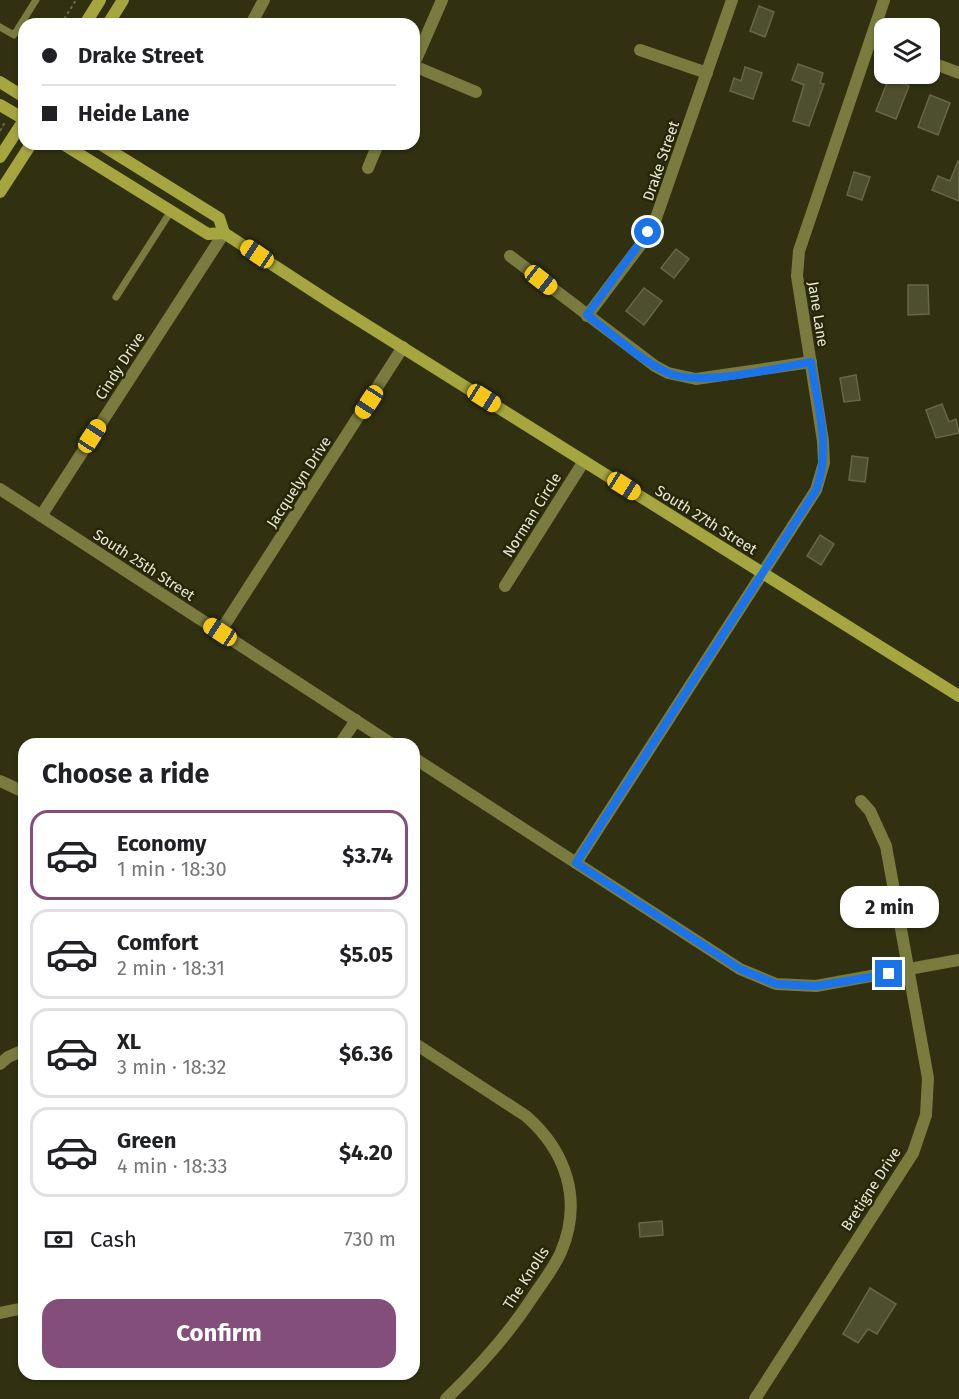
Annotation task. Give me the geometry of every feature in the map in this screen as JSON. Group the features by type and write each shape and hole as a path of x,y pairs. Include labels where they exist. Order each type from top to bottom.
{"main road":[{"path":"89,18 100,0"},
{"path":"112,18 123,0"},
{"path":"0,82 18,93"},
{"path":"0,105 18,116"},
{"path":"0,157 18,129"},
{"path":"0,192 27,150"},
{"name":"South 27th Street","path":"73,150 208,234 225,232"},
{"name":"South 27th Street","path":"110,150 219,218 225,232 403,347 959,696"}],"street":[{"path":"254,18 264,0"},
{"path":"420,51 442,0"},
{"name":"Drake Street","path":"587,315 642,243 655,221 732,0"},
{"name":"Jane Lane","path":"576,863 816,490 821,477 824,452 797,276 799,251 885,0"},
{"path":"639,50 707,73"},
{"path":"940,66 959,74"},
{"path":"420,68 476,92"},
{"path":"368,168 376,150"},
{"name":"Cindy Drive","path":"41,516 225,232"},
{"path":"510,256 655,366 681,377 710,378 811,362"},
{"name":"Jacquelyn Drive","path":"220,632 403,347"},
{"name":"Norman Circle","path":"505,586 584,461"},
{"name":"South 25th Street","path":"0,489 383,738"},
{"path":"344,738 356,720"},
{"path":"420,762 740,969 776,984 816,986 959,960"},
{"path":"0,780 18,789"},
{"name":"Bretigne Drive","path":"755,1399 913,1153 926,1115 928,1078 886,846 870,811 861,801"},
{"name":"The Knolls","path":"420,1047 526,1116 539,1128 561,1159 570,1191 569,1227 561,1253 553,1267 501,1341 446,1399"},
{"path":"0,1064 18,1053"},
{"path":"0,1313 18,1309"}],"lane":[{"path":"25,18 36,0"},
{"path":"0,27 14,35 18,29"},
{"path":"116,297 171,211"}],"path":[{"path":"65,18 76,0"}],"building":[{"path":"759,6 774,12 765,37 750,31"},
{"path":"798,64 823,73 820,83 824,84 809,126 793,121 804,85 792,80"},
{"path":"745,67 762,73 753,99 730,91 734,78 741,81"},
{"path":"887,84 909,86 896,119 876,111"},
{"path":"930,95 950,103 938,135 918,127"},
{"path":"958,161 959,201 932,190 938,176 950,181"},
{"path":"854,172 870,177 862,200 847,195"},
{"path":"676,249 689,259 674,278 661,268"},
{"path":"908,285 928,285 929,314 908,315"},
{"path":"644,288 662,301 644,325 626,311"},
{"path":"856,375 860,400 844,402 840,378"},
{"path":"942,404 949,422 956,419 959,433 936,438 926,410"},
{"path":"852,456 868,458 865,482 849,480"},
{"path":"820,535 834,544 821,565 807,556"},
{"path":"662,1221 663,1235 640,1237 639,1223"},
{"path":"870,1288 896,1304 877,1334 868,1329 858,1343 843,1334"}],"route":[{"path":"648,232 587,315 655,366 681,377 710,378 811,362 823,441 824,463 816,490 576,863 740,969 776,984 830,985 889,974"}]}
